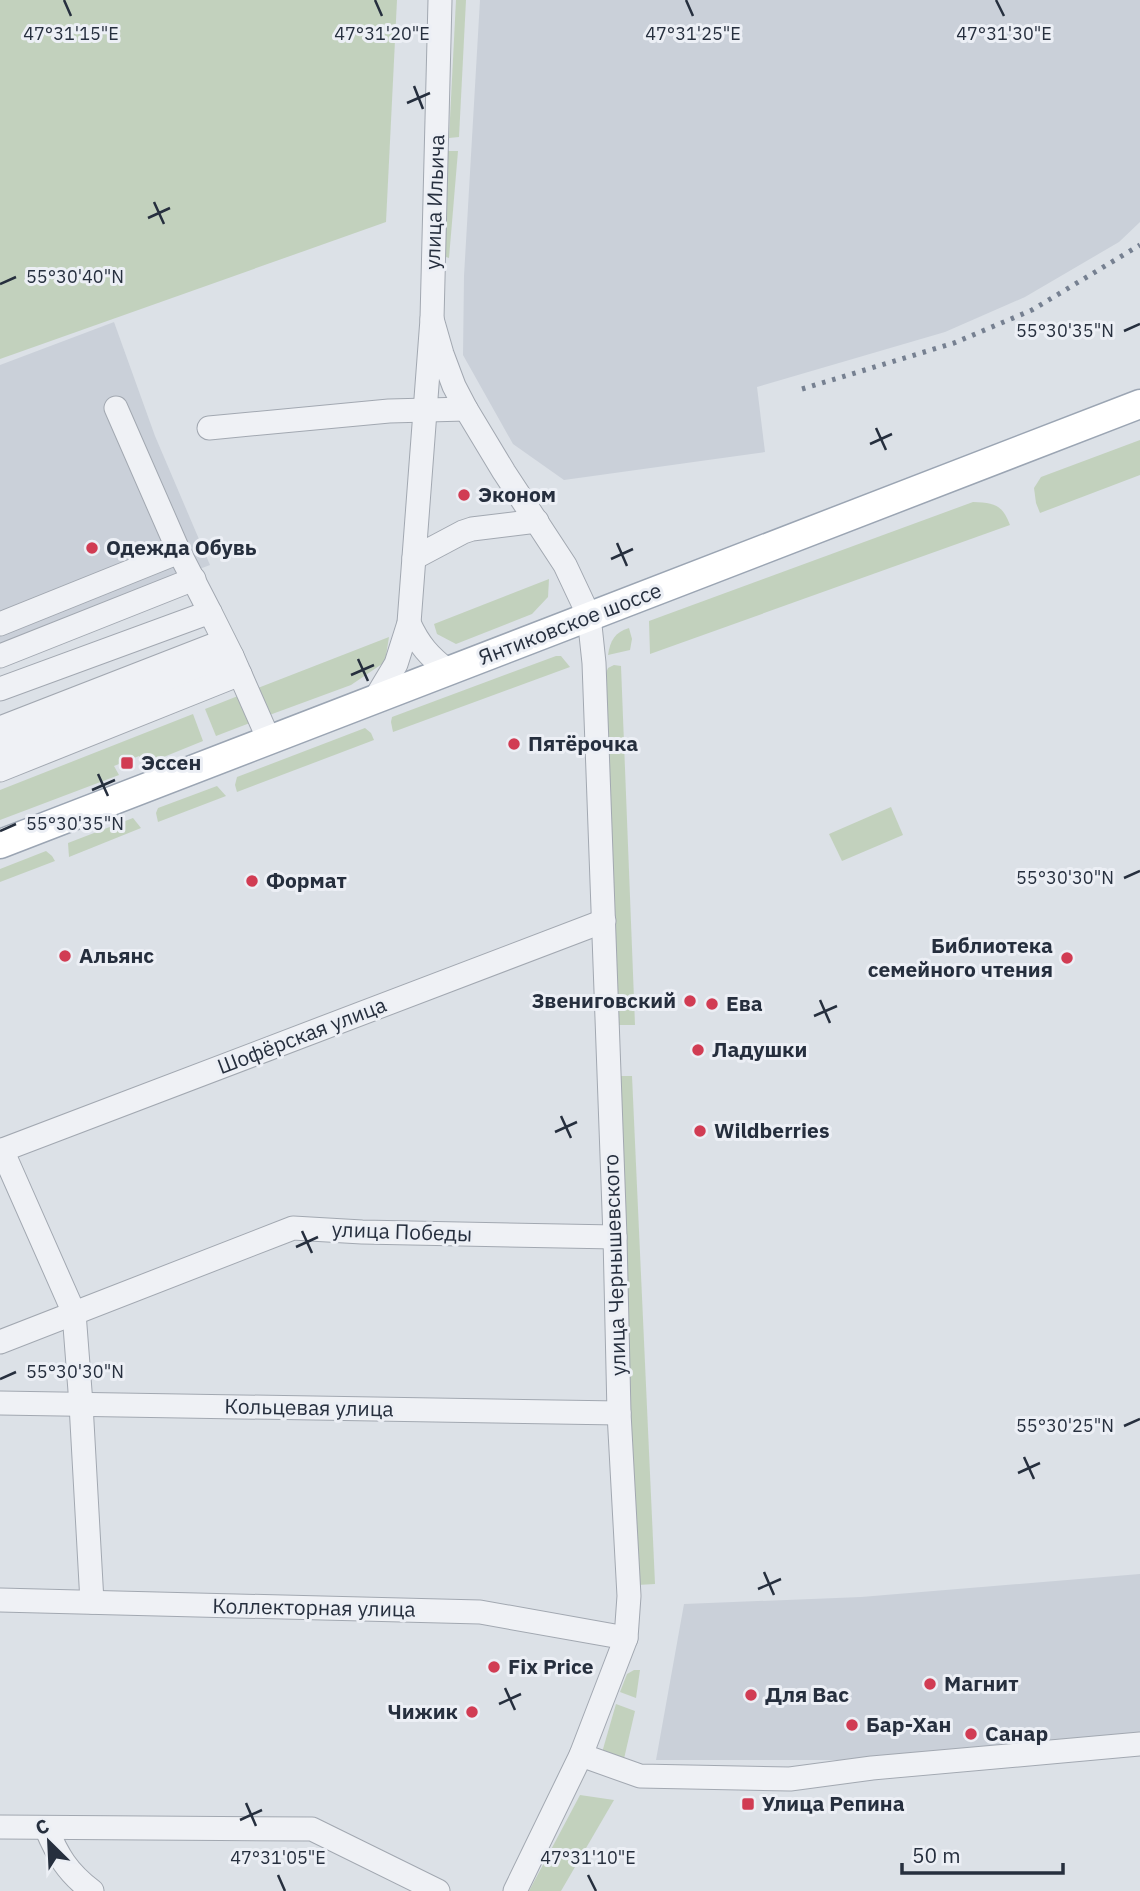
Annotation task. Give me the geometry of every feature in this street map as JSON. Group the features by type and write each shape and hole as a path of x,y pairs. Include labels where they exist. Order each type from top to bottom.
{"main road":[{"name":"Янтиковское шоссе","path":"0,844 1140,404"}],"street":[{"name":"улица Ильича","path":"374,699 396,664 409,623 432,319 440,0"},
{"name":"улица Ильича","path":"432,319 454,386 466,409 565,565 589,616"},
{"path":"100,718 92,655 88,589 116,408"},
{"path":"209,428 390,411 466,409"},
{"path":"414,558 471,529 537,522"},
{"path":"20,681 88,589 194,579"},
{"path":"194,579 269,740"},
{"path":"0,658 194,579"},
{"path":"88,589 149,634"},
{"path":"88,589 149,634"},
{"path":"88,589 222,642"},
{"path":"20,681 88,589"},
{"path":"88,589 100,718"},
{"path":"88,589 100,718"},
{"path":"88,589 100,718"},
{"path":"88,589 100,718"},
{"name":"улица Чернышевского","path":"515,1891 581,1755 626,1638 629,1596 619,1413 594,663 589,616"},
{"path":"409,623 429,656 448,671"},
{"path":"100,718 149,634"},
{"path":"100,718 149,634"},
{"path":"20,681 149,634 222,642"},
{"path":"0,713 91,680 222,642"},
{"path":"100,718 222,642"},
{"path":"100,718 222,642"},
{"path":"100,718 222,642"},
{"path":"92,655 91,680 100,718"},
{"path":"0,658 100,718"},
{"path":"20,681 100,718"},
{"path":"20,681 100,718"},
{"name":"Шофёрская улица","path":"1,1151 604,920"},
{"path":"1,1151 74,1313 82,1404 92,1602"},
{"name":"улица Победы","path":"0,1342 293,1228 615,1237"},
{"name":"Кольцевая улица","path":"0,1403 619,1413"},
{"name":"Коллекторная улица","path":"0,1600 480,1612 626,1638"},
{"path":"581,1755 640,1776 790,1779 872,1768 1140,1744"},
{"path":"0,1827 312,1829 438,1891"},
{"path":"46,1828 57,1853 76,1878 92,1891"}],"shaded area":[{"path":"480,0 1140,0 1140,222 1119,242 1025,297 945,332 757,387 765,452 564,480 513,444 463,355 464,276"},
{"path":"114,322 155,436 210,565 0,644 0,365"},
{"path":"1140,1574 1140,1732 874,1760 656,1760 684,1604 861,1597"}],"green space":[{"path":"0,0 397,0 386,222 0,359"},
{"path":"456,0 466,0 459,137 449,138"},
{"path":"448,151 458,151 449,258 443,256"},
{"path":"1140,440 1140,475 1040,513 1034,488 1041,477"},
{"path":"973,502 996,506 1004,513 1010,525 650,654 649,621"},
{"path":"549,579 548,597 532,614 456,644 437,634 434,624"},
{"path":"629,628 632,639 630,650 608,655 614,638"},
{"path":"389,637 385,662 351,685 264,717 253,690"},
{"path":"561,656 570,667 393,732 392,717"},
{"path":"621,666 635,1025 616,1025 606,673 608,668"},
{"path":"243,694 255,721 216,736 205,709"},
{"path":"193,714 203,741 144,765 139,756 114,766 119,775 0,820 0,790"},
{"path":"365,728 374,740 237,792 237,777"},
{"path":"217,786 226,796 158,822 158,808"},
{"path":"891,807 903,835 842,861 829,834"},
{"path":"133,818 141,828 69,857 68,843"},
{"path":"46,851 55,861 0,882 0,869"},
{"path":"617,1076 632,1076 655,1584 637,1585"},
{"path":"640,1670 636,1698 620,1692 627,1674"},
{"path":"616,1704 635,1711 623,1763 601,1756"},
{"path":"580,1795 614,1800 561,1891 529,1891"}],"railway":[{"path":"802,389 954,343 1032,310 1140,245"}],"place":[{"name":"Эконом","path":"464,495"},
{"name":"Одежда Обувь","path":"92,548"},
{"name":"Пятёрочка","path":"514,744"},
{"name":"Эссен","path":"127,763"},
{"name":"Формат","path":"252,881"},
{"name":"Альянс","path":"65,956"},
{"name":"Библиотека семейного чтения","path":"1067,958"},
{"name":"Звениговский","path":"690,1001"},
{"name":"Ева","path":"712,1004"},
{"name":"Ладушки","path":"698,1050"},
{"name":"Wildberries","path":"700,1131"},
{"name":"Fix Price","path":"494,1667"},
{"name":"Магнит","path":"930,1684"},
{"name":"Для Вас","path":"751,1695"},
{"name":"Чижик","path":"472,1712"},
{"name":"Бар-Хан","path":"852,1725"},
{"name":"Санар","path":"971,1734"},
{"name":"Улица Репина","path":"748,1804"}]}
